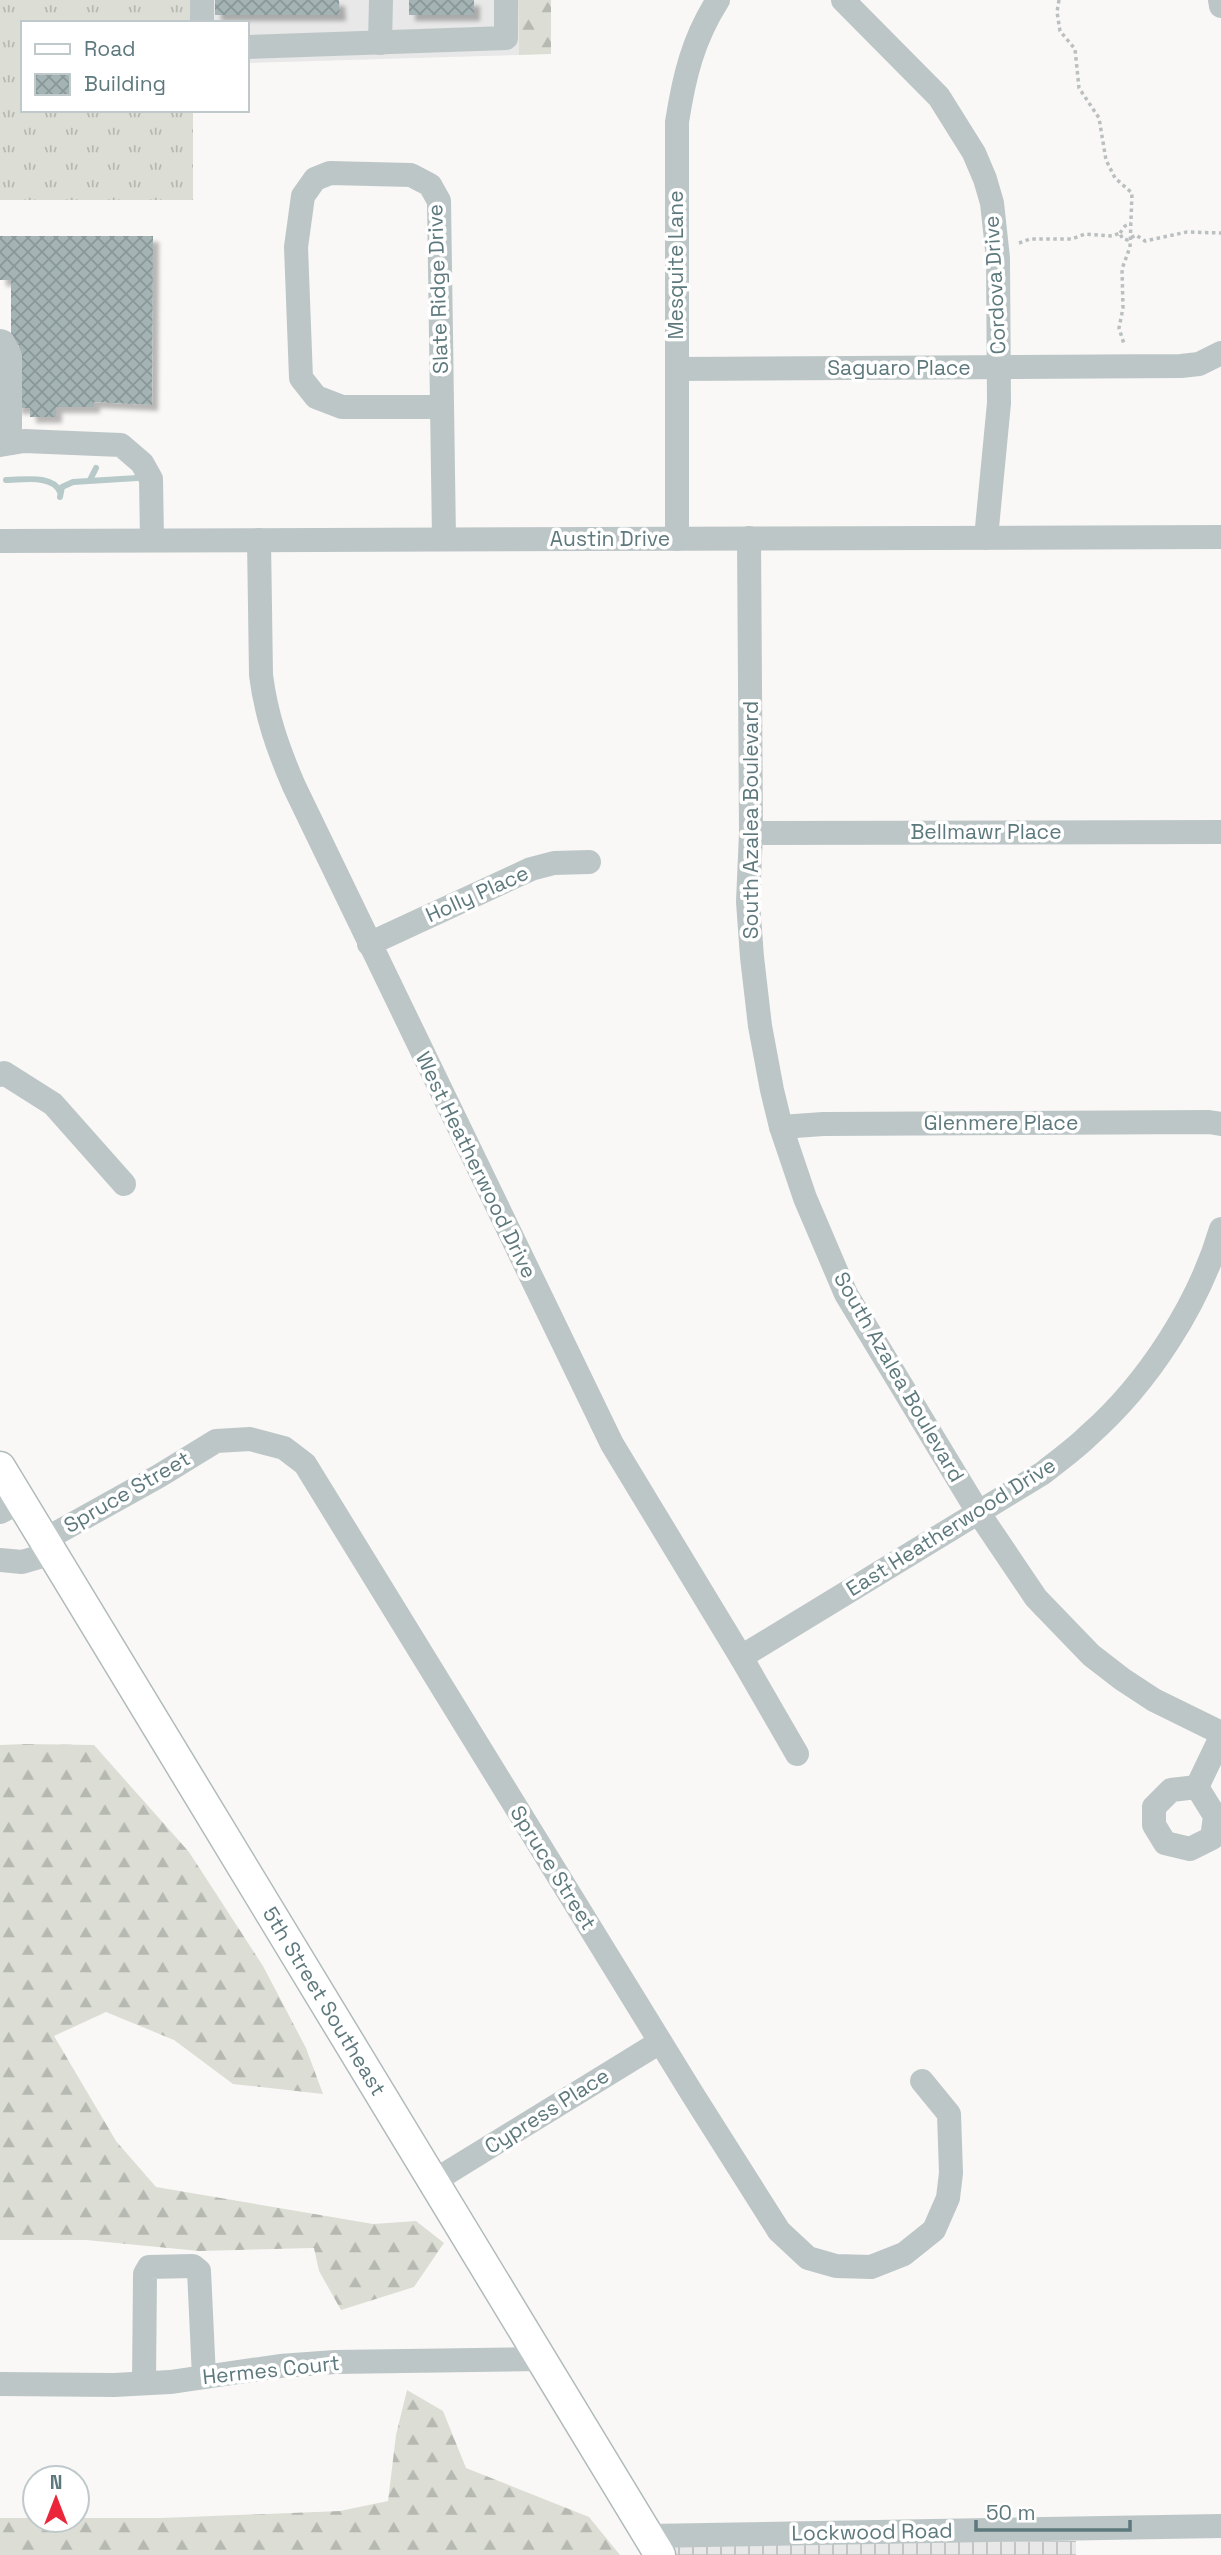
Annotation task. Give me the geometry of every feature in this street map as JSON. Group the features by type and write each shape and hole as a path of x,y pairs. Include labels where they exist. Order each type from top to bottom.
{"main road":[{"name":"5th Street Southeast","path":"0,1467 10,1506 49,1546 654,2546"}],"street":[{"path":"202,0 202,21"},
{"path":"380,43 381,0"},
{"path":"248,47 506,38 506,0"},
{"name":"Mesquite Lane","path":"677,539 677,122 691,54 718,0"},
{"name":"Cordova Drive","path":"843,0 939,97 974,152 992,203 998,258 999,403 986,538"},
{"path":"1220,0 1221,6"},
{"name":"Slate Ridge Drive","path":"442,407 342,407 316,397 300,378 296,247 303,195 314,179 330,173 411,175 430,185 439,201 444,539"},
{"path":"0,341 9,356 5,444 24,441 121,445 142,463 151,479 152,540"},
{"name":"Saguaro Place","path":"677,369 1162,367 1199,364 1221,353"},
{"name":"Austin Drive","path":"0,541 1221,537"},
{"name":"South Azalea Boulevard","path":"749,538 751,833 748,902 752,957 760,1026 781,1127 805,1198 846,1294 978,1512 1036,1598 1091,1655 1154,1700 1221,1735 1197,1787"},
{"name":"West Heatherwood Drive","path":"259,540 261,675 268,722 293,786 612,1444 797,1754"},
{"name":"Bellmawr Place","path":"751,833 1221,832"},
{"name":"Holly Place","path":"369,944 531,869 554,863 589,862"},
{"path":"0,1075 4,1073 53,1104 124,1184"},
{"name":"Glenmere Place","path":"781,1127 837,1124 1221,1124"},
{"name":"East Heatherwood Drive","path":"741,1657 1043,1473 1089,1436 1113,1413 1182,1319 1201,1283 1221,1229"},
{"name":"Spruce Street","path":"0,1560 22,1562 216,1441 250,1439 284,1448 305,1464 779,2231 808,2258 836,2266 871,2267 904,2254 934,2230 948,2198 951,2173 949,2114 922,2081"},
{"name":"Cypress Place","path":"433,2181 660,2042"},
{"path":"144,2383 145,2274 149,2267 193,2266 199,2271 204,2377"},
{"name":"Hermes Court","path":"0,2384 144,2383 335,2361 541,2359"},
{"name":"Lockwood Road","path":"654,2546 1221,2526"}],"path":[{"path":"1059,0 1060,31 1075,49 1079,88 1099,118 1106,160 1115,178 1132,193 1131,237 1122,269 1123,308 1119,328 1127,352 1126,367"},
{"path":"996,240 1017,243 1030,239 1063,240 1085,234 1112,236 1132,223"},
{"path":"1120,233 1127,240 1136,235 1145,241 1187,232 1221,233"}],"shaded area":[{"path":"192,0 518,0 519,55 248,63 248,21 192,21"},
{"path":"1076,2541 1076,2555 676,2555 669,2544"}],"green space":[{"path":"0,0 192,0 192,21 21,21 21,112 193,112 193,200 0,200"},
{"path":"518,0 551,0 551,54 519,55"},
{"path":"0,1745 94,1745 189,1852 263,1966 306,2048 323,2094 233,2084 174,2040 106,2012 54,2036 116,2141 156,2187 373,2224 416,2221 444,2243 414,2287 341,2310 319,2271 314,2248 199,2251 86,2240 0,2240"},
{"path":"407,2390 443,2411 466,2468 589,2517 620,2555 0,2555 0,2518 21,2518 21,2534 91,2534 91,2518 340,2511 388,2501 396,2435"}],"building":[{"path":"215,0 339,0 340,15 215,15"},
{"path":"409,0 474,0 474,15 409,15"},
{"path":"0,236 153,236 152,405 94,402 94,407 56,407 56,417 30,417 30,408 15,408 19,345 11,345 11,280 0,280"}],"waterway":[{"path":"90,480 96,468"},
{"path":"60,497 62,487 73,482 137,478"},
{"path":"6,480 44,480 56,486 60,492"}]}
